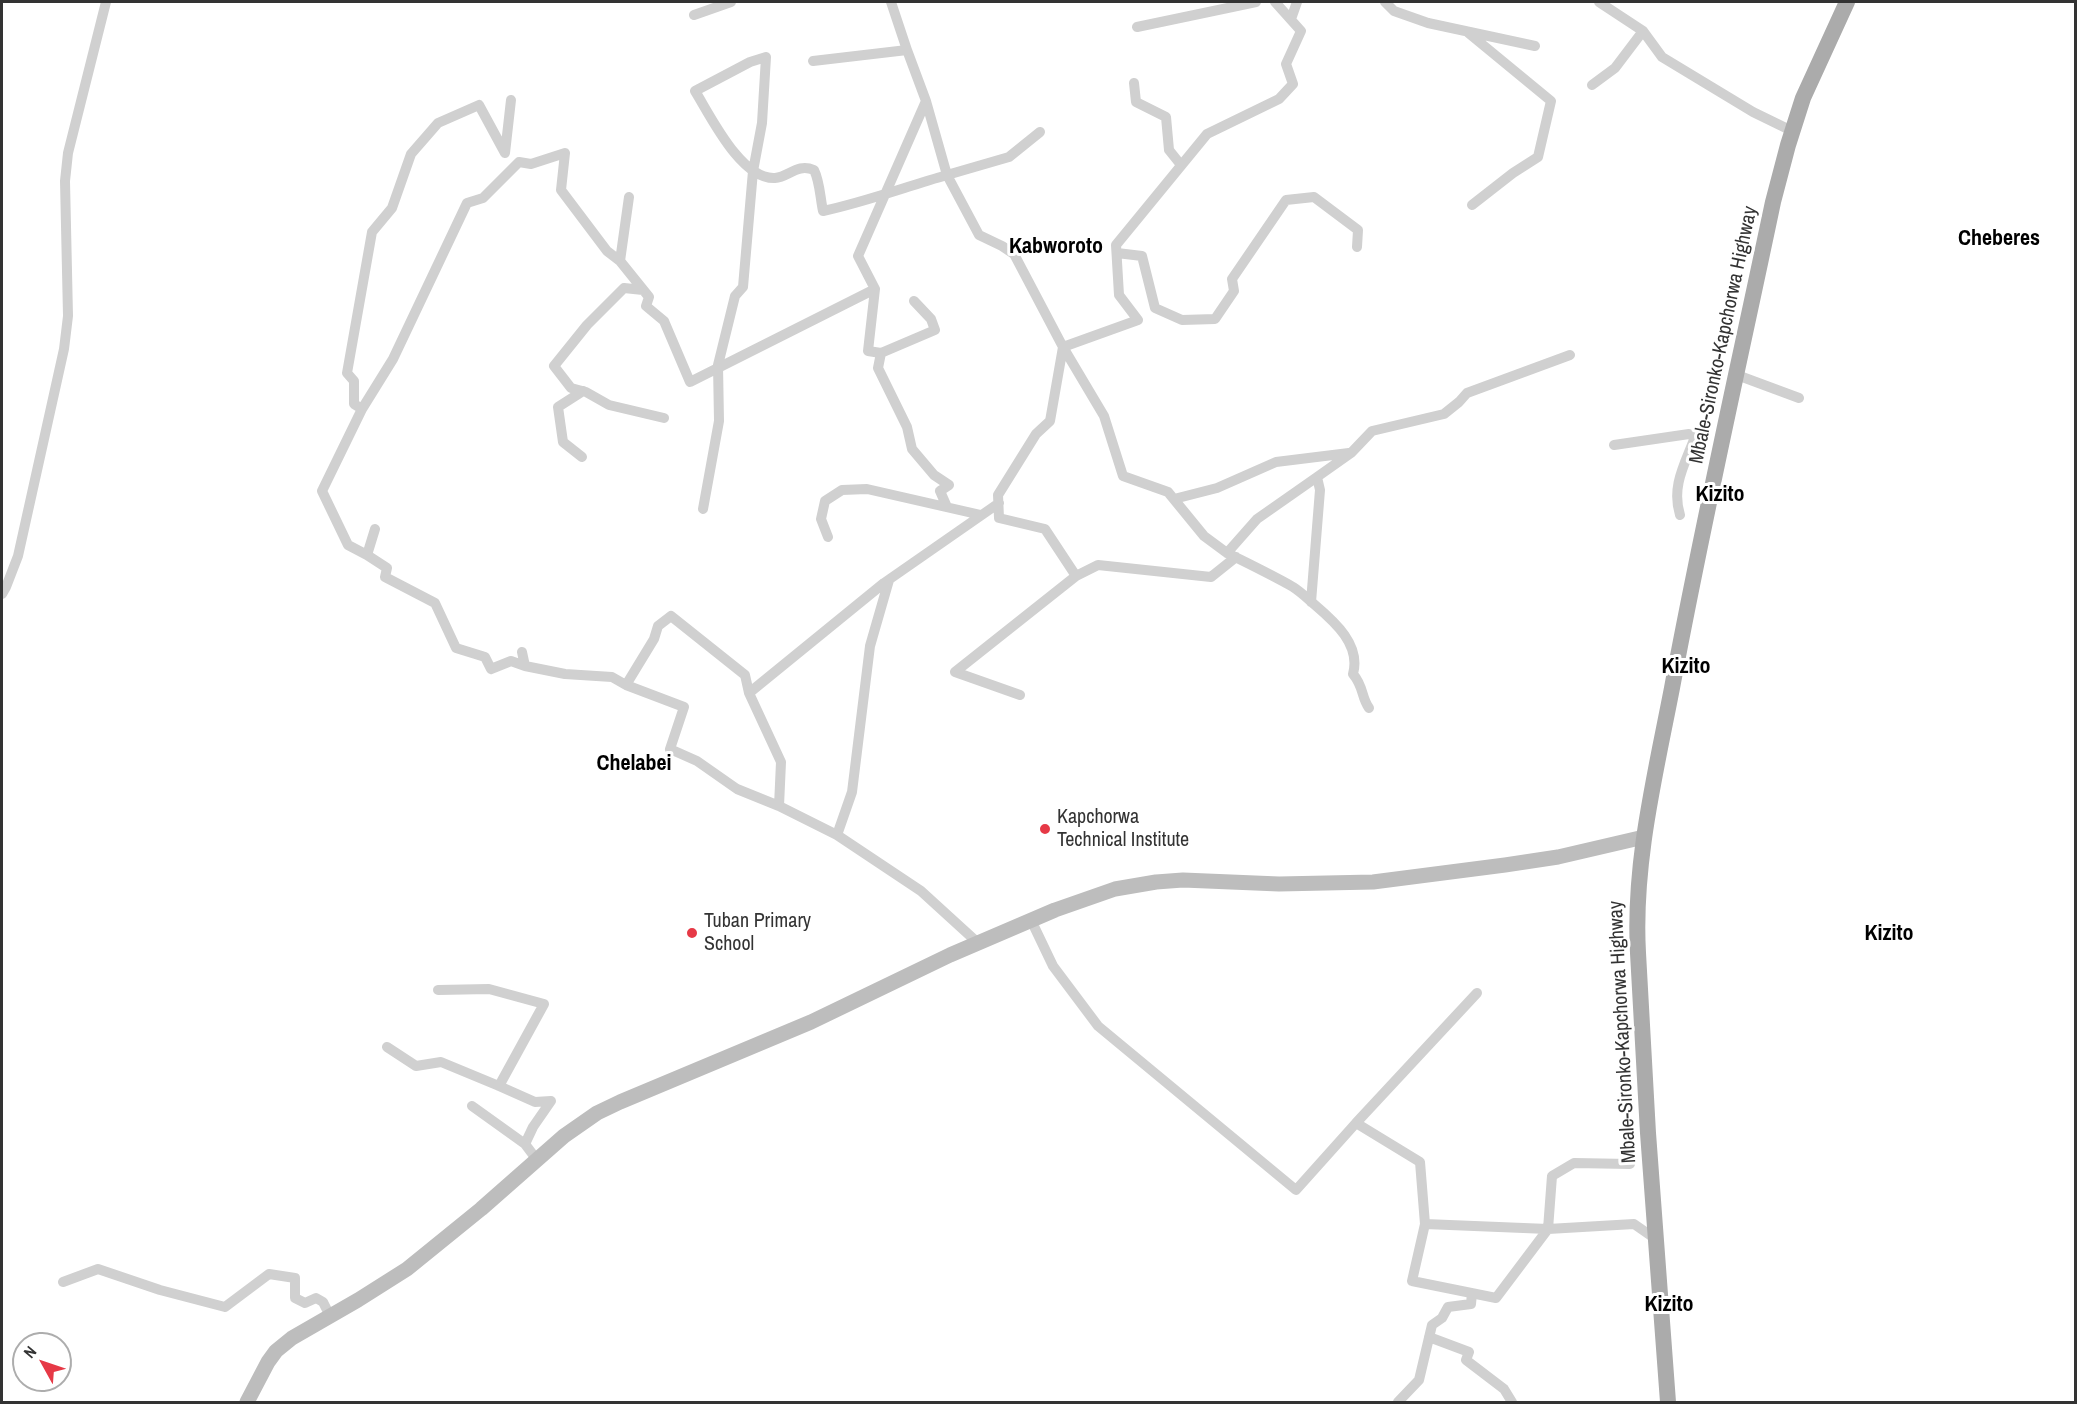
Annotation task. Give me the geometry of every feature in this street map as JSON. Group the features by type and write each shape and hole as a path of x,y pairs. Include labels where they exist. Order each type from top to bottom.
{"main road":[{"name":"Mbale-Sironko-Kapchorwa Highway","path":"1668,1402 1648,1133 1636,926 1638,881 1644,837 1680,646 1773,202 1803,98 1847,2"}],"street":[{"path":"2,594 18,556 64,349 68,316 67,168 106,2"},
{"path":"694,15 731,2"},
{"path":"891,2 926,101 947,176 979,236 1014,254 1063,347 1104,416 1123,476 1168,492 1204,536 1232,555 1295,588 1336,623 1347,637 1356,663 1353,674 1361,683 1365,702 1370,708"},
{"path":"1137,27 1256,2"},
{"path":"1063,347 1138,320 1119,295 1116,245 1207,134 1279,99 1293,84 1286,64 1301,30 1275,2"},
{"path":"1291,19 1296,2"},
{"path":"1385,2 1395,11 1428,23 1535,46"},
{"path":"1599,2 1643,31 1662,57 1753,112 1792,131"},
{"path":"1466,31 1551,101 1538,157 1472,205"},
{"path":"1592,85 1615,69 1643,31"},
{"path":"813,62 907,50"},
{"path":"703,510 719,421 718,368 735,296 743,287 753,171 762,123 766,57 750,62 695,91 728,146 753,171 762,176 776,178 790,171 807,167 814,170 819,179 819,194 823,211 886,195 905,187 1009,157 1040,132"},
{"path":"1134,83 1137,102 1166,117 1169,150 1181,165"},
{"path":"362,409 354,404 354,381 347,373 372,231 393,208 411,154 438,123 479,105 505,153 511,100"},
{"path":"914,301 931,319 935,330 880,353 868,351 875,289 858,256 926,101"},
{"path":"875,289 690,382 664,321 646,306 649,297 620,261 607,251 561,190 565,153 531,164 519,162 483,198 467,203 393,358 362,409 322,491 348,545 387,568 385,577 435,603 456,648 485,657 490,669 511,661 565,674 612,677 626,685 684,707 670,749 697,761 737,789 779,806 837,835 921,891 978,943"},
{"path":"620,261 629,197"},
{"path":"1117,253 1142,256 1155,308 1182,321 1215,319 1234,291 1232,279 1286,201 1314,197 1358,230 1357,247"},
{"path":"643,290 624,288 587,324 554,366 571,388 583,391 609,405 664,418"},
{"path":"1063,347 1050,421 1036,434 998,495 999,518 1045,529 1076,576"},
{"path":"880,353 878,368 907,427 912,449 934,475 949,485 940,491 947,507"},
{"path":"1020,695 955,672 1076,576 1098,565 1211,577 1232,555 1257,519 1351,453 1372,431 1444,414 1467,393 1570,355"},
{"path":"1737,375 1799,398"},
{"path":"582,457 563,442 558,407 583,391"},
{"path":"1614,445 1689,434 1695,437 1676,487 1680,515"},
{"path":"1174,499 1216,488 1276,462 1351,453"},
{"path":"1311,602 1320,490 1317,477"},
{"path":"828,537 821,519 825,501 842,490 867,489 981,515"},
{"path":"749,693 889,580 999,503"},
{"path":"367,555 375,530"},
{"path":"837,835 852,792 870,646 889,580"},
{"path":"626,685 654,639 658,626 671,616 745,675 749,693 781,762 779,806"},
{"path":"522,652 525,666"},
{"path":"247,1402 276,1351 292,1338 407,1269 481,1209 564,1136 597,1113 811,1022 950,955 1031,920 1115,889 1156,882 1183,880 1279,884 1373,882 1505,866 1558,857 1644,837"},
{"path":"1031,920 1053,966 1098,1026 1296,1190 1476,993"},
{"path":"438,990 489,990 544,1004 499,1086"},
{"path":"387,1047 416,1066 441,1062 535,1102 551,1101 533,1127 525,1144"},
{"path":"472,1106 525,1144 537,1160"},
{"path":"1356,1123 1420,1162 1425,1224 1412,1281 1496,1298 1548,1229 1552,1176 1574,1163 1630,1164"},
{"path":"1425,1224 1548,1229 1634,1224 1657,1240"},
{"path":"63,1282 98,1269 160,1290 225,1307 269,1274 295,1278 295,1298 305,1303 316,1298 323,1302 330,1316"},
{"path":"1398,1402 1419,1380 1432,1324 1442,1318 1448,1307 1471,1304 1472,1293"},
{"path":"1430,1337 1469,1352 1466,1360 1504,1389 1512,1402"}],"place":[{"name":"Kapchorwa Technical Institute","path":"1045,829"},
{"name":"Tuban Primary School","path":"692,933"}],"district":[{"name":"Cheberes","path":"1999,239"},
{"name":"Kabworoto","path":"1056,247"},
{"name":"Kizito","path":"1720,495"},
{"name":"Kizito","path":"1686,667"},
{"name":"Chelabei","path":"634,764"},
{"name":"Kizito","path":"1889,934"},
{"name":"Kizito","path":"1669,1305"}]}
